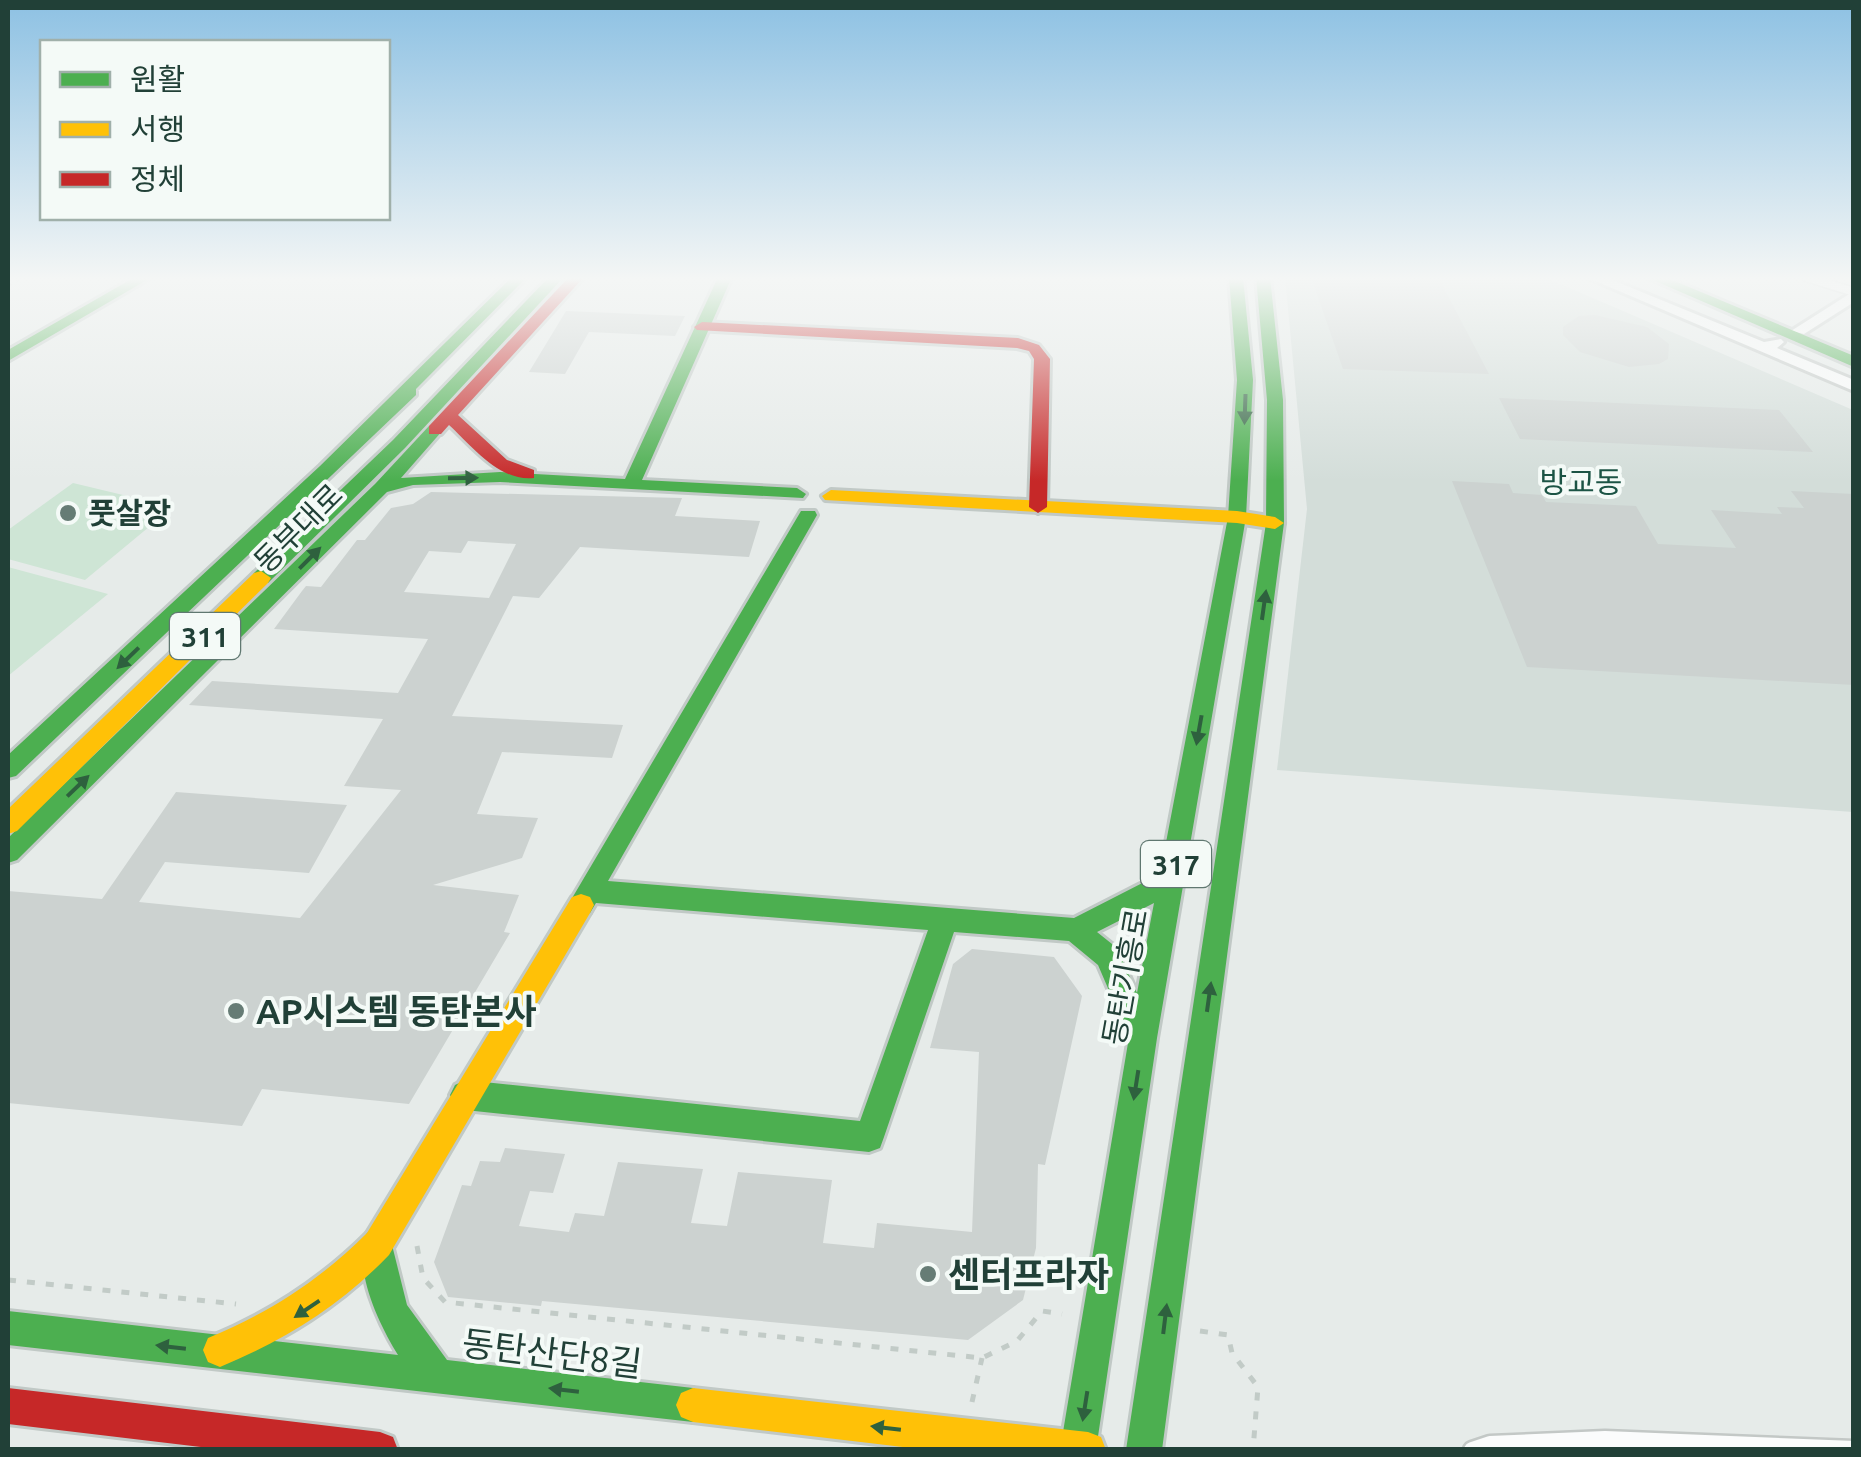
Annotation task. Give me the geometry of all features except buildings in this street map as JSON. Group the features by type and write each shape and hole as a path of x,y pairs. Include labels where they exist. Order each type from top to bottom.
{"main road":[{"path":"326,470 452,345"},
{"path":"326,470 392,411 455,345"},
{"name":"동부대로","path":"8,796 477,345"},
{"name":"동부대로","path":"8,824 399,444 487,345"},
{"name":"동부대로","path":"8,853 381,488 515,345"},
{"path":"631,484 694,345"},
{"path":"1024,345 1034,348 1042,359 1038,507"},
{"name":"동탄기흥로","path":"1081,1449 1143,1038 1236,517 1246,380 1243,345"},
{"name":"317","path":"1144,1450 1275,523 1280,448 1271,345"},
{"path":"1814,345 1854,362"},
{"path":"450,416 501,464 546,480"},
{"name":"동부대로","path":"8,769 326,470"},
{"path":"381,488 413,480 451,478 546,480 631,484 802,504 826,511 833,504 831,496 1236,517 1275,523"},
{"path":"216,1352 279,1327 310,1309 346,1280 378,1244 590,891 802,504"},
{"path":"590,891 1075,930 1128,906 1173,879"},
{"path":"465,1096 869,1137 945,920"},
{"path":"1075,930 1108,958 1143,1038"},
{"path":"378,1244 384,1301 409,1347 436,1375"},
{"name":"동탄산단8길","path":"8,1328 1081,1449"},
{"path":"8,1406 327,1447 380,1450"},
{"path":"117,1419 161,1450"}],"street":[{"path":"1770,345 1854,386"}],"lane":[{"path":"1472,1450 1490,1444 1605,1439 1854,1449"}],"path":[{"path":"417,1245 418,1266 425,1286 445,1302 982,1358 998,1355 1014,1345 1042,1312"},
{"path":"8,1280 243,1305"},
{"path":"1228,1334 1232,1353 1258,1387 1254,1450"}],"shaded area":[{"path":"1291,345 1702,345 1853,410 1853,812 1277,770 1307,509"}],"green space":[{"path":"73,483 173,507 85,580 8,559 8,530"},
{"path":"8,567 108,594 8,676"}],"traffic: fast":[{"path":"8,356 27,345"},
{"path":"8,769 326,470 452,345"},
{"path":"261,578 399,444 493,345"},
{"path":"631,484 694,345"},
{"path":"1078,1450 1143,1038 1237,517 1245,380 1242,345"},
{"path":"1144,1450 1275,523 1275,400 1270,345"},
{"path":"1814,345 1854,362"},
{"path":"326,470 410,392"},
{"path":"8,853 381,488 435,430"},
{"path":"381,488 413,480 500,477 797,494"},
{"path":"581,905 808,515"},
{"path":"590,891 1075,930 1128,906 1173,879"},
{"path":"465,1095 869,1137 945,919"},
{"path":"1075,930 1108,957 1143,1037"},
{"path":"378,1244 394,1315 411,1344 437,1375"},
{"path":"8,1328 693,1405"}],"traffic: slow":[{"path":"831,496 1237,517 1275,523"},
{"path":"8,824 261,578"},
{"path":"220,1350 305,1306 343,1278 378,1244 581,905"},
{"path":"693,1405 1088,1450"}],"traffic: jam":[{"path":"435,430 514,345"},
{"path":"1024,345 1034,348 1042,359 1038,507"},
{"path":"450,416 501,464 528,474"},
{"path":"8,1406 380,1450"}],"place":[{"name":"풋살장","path":"68,513"},
{"name":"AP시스템 동탄본사","path":"236,1011"},
{"name":"센터프라자","path":"928,1274"}],"district":[{"name":"방교동","path":"1581,482"}]}
